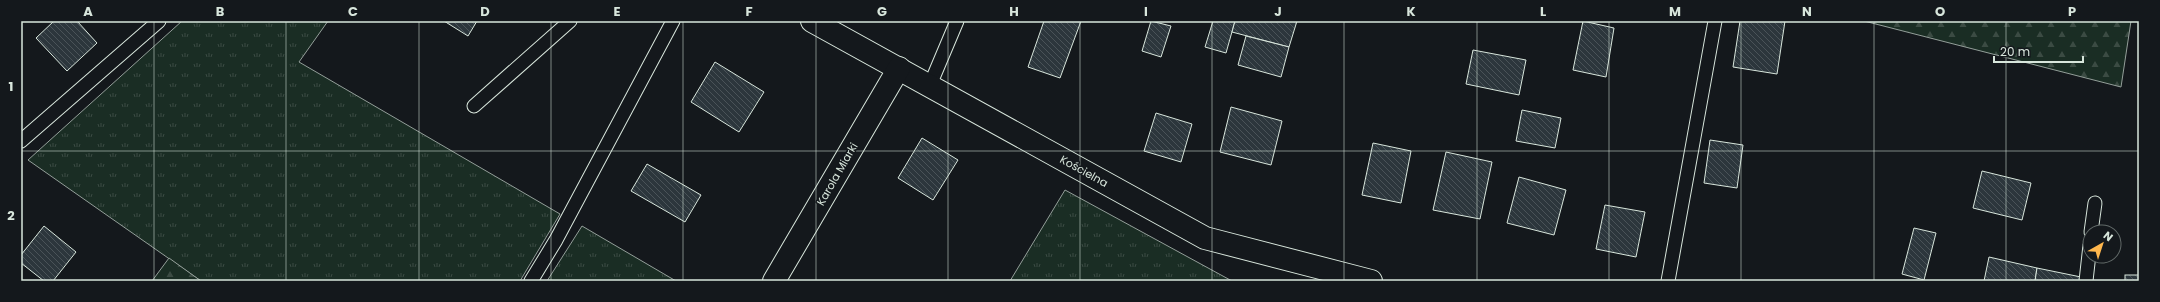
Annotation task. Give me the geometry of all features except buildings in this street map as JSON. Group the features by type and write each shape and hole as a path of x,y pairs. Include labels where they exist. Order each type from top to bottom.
{"street":[{"name":"Kościelna","path":"812,21 1205,238 1371,281"},
{"name":"Karola Miarki","path":"774,281 899,68"}],"lane":[{"path":"21,142 159,21"},
{"path":"474,106 570,21"},
{"path":"531,281 556,240 673,21"},
{"path":"930,85 957,21"},
{"path":"1668,281 1715,21"},
{"path":"2092,224 2095,203"},
{"path":"2086,281 2088,264"}],"green space":[{"path":"182,21 328,21 299,62 560,214 520,281 201,281 28,160"},
{"path":"1864,21 2131,21 2121,87"},
{"path":"1065,190 1232,281 1010,281"},
{"path":"582,226 676,281 547,281"},
{"path":"169,258 201,281 152,281"}]}
